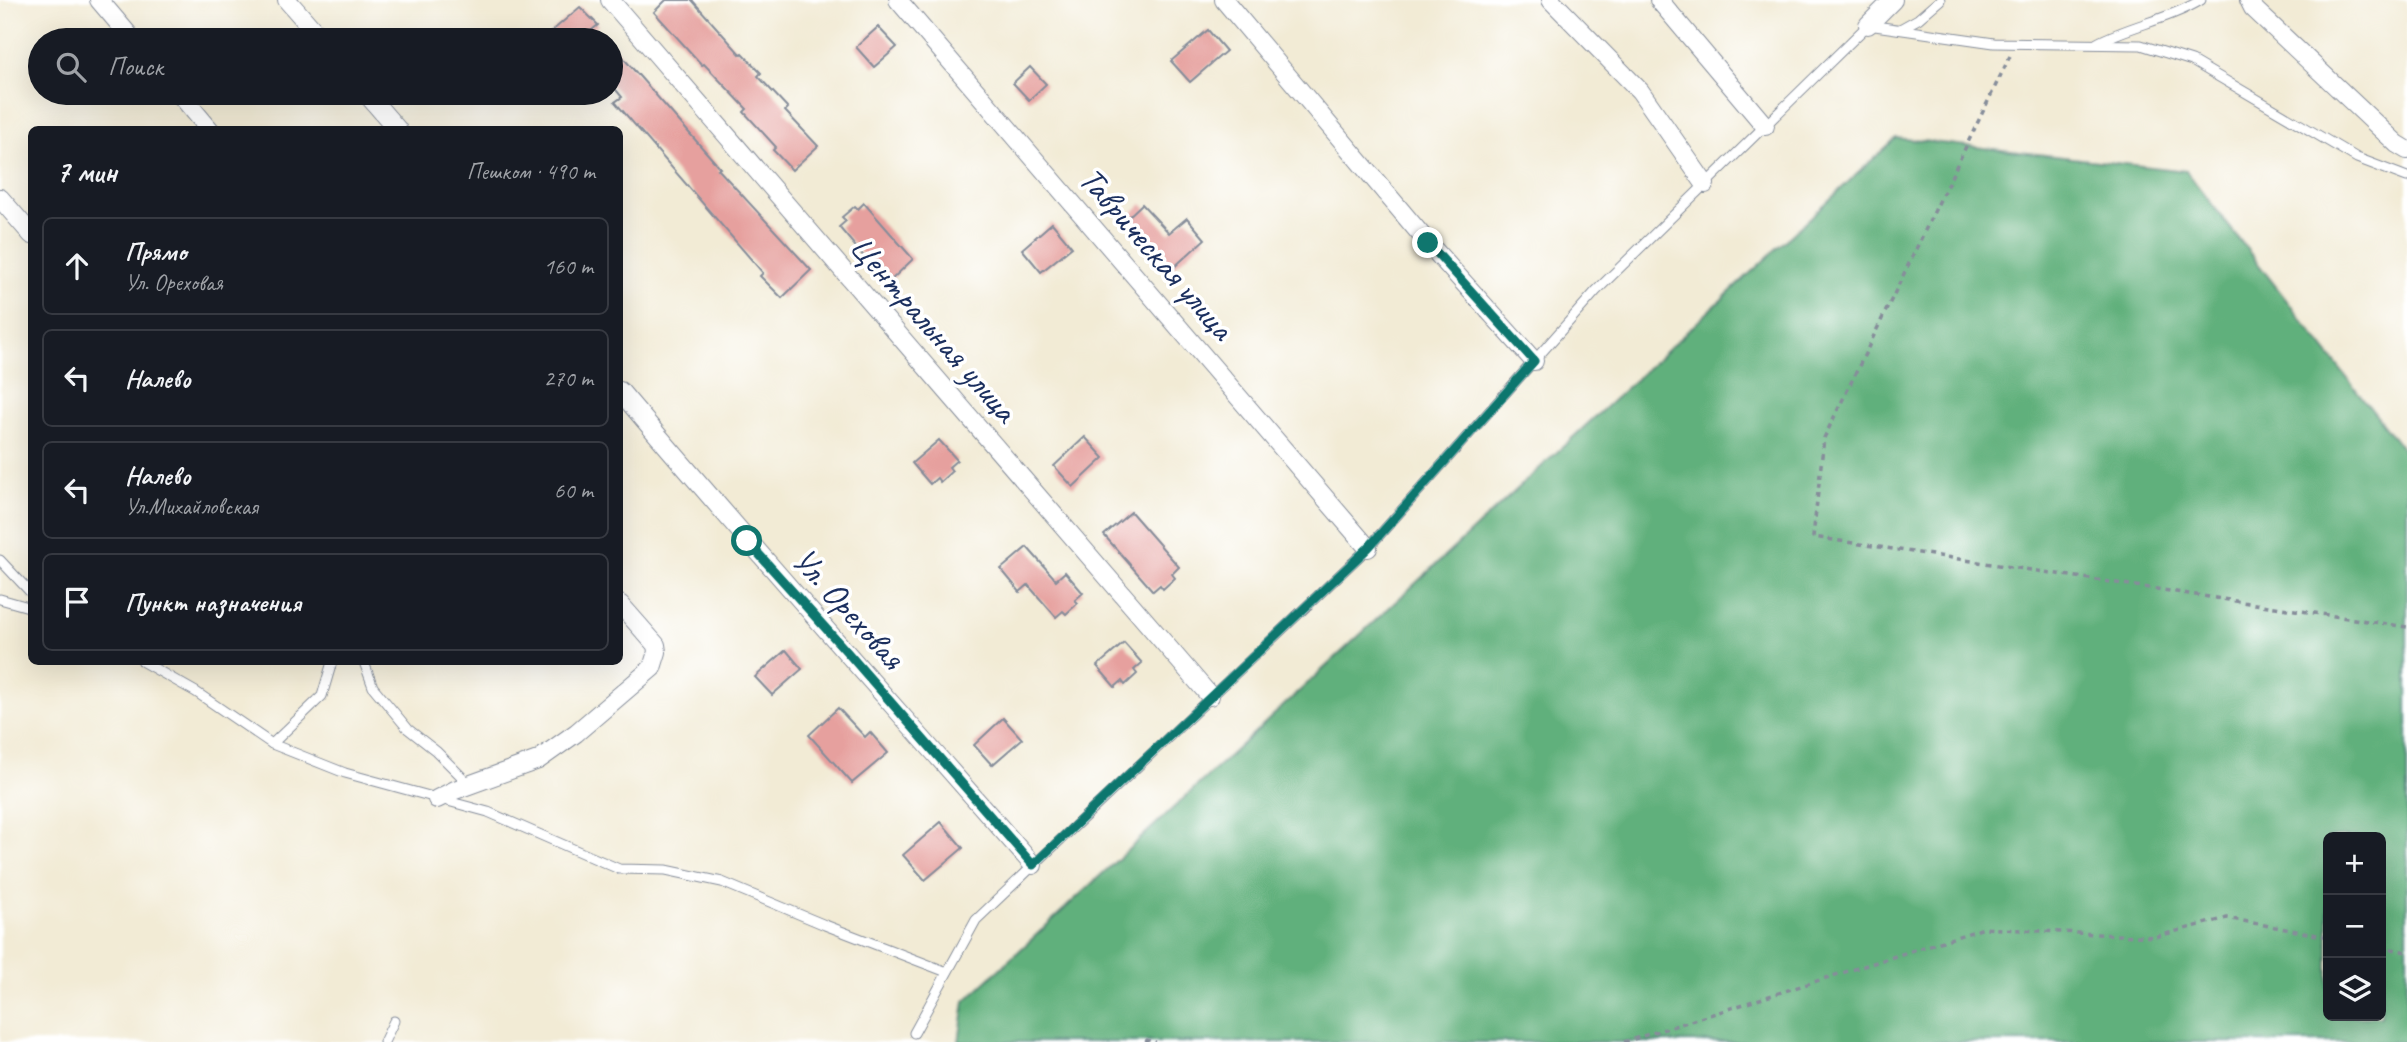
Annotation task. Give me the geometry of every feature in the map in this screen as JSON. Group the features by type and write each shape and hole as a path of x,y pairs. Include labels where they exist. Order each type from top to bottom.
{"street":[{"path":"99,0 123,28"},
{"path":"287,0 312,28"},
{"name":"Центральная улица","path":"610,0 1210,696"},
{"name":"Таврическая улица","path":"898,0 1368,548"},
{"path":"1224,0 1428,243 1534,361"},
{"path":"1551,0 1640,91 1706,184"},
{"path":"1659,0 1765,126"},
{"path":"1868,25 1893,0"},
{"path":"2249,0 2253,8 2397,145 2407,150"},
{"path":"188,105 207,126"},
{"path":"376,105 395,126"},
{"path":"0,198 28,230"},
{"name":"Ул. Ореховая","path":"623,395 747,541 1033,865"},
{"path":"437,799 538,760 576,733 652,668 657,652 656,645 623,607"}],"lane":[{"path":"1900,29 1918,19 1940,0"},
{"path":"2095,44 2119,31 2168,18 2201,0"},
{"path":"914,1033 976,920 1368,548 1595,291 1868,25 1994,43 2141,45 2192,61 2357,159 2407,177"},
{"path":"0,560 28,590"},
{"path":"0,599 28,607"},
{"path":"149,665 196,692 272,744 345,773 488,812 619,869 666,870 722,882 947,972"},
{"path":"272,744 322,696 331,665"},
{"path":"365,665 373,687 408,729 436,751 470,785"},
{"path":"384,1042 394,1021"}],"path":[{"path":"2009,57 1824,438 1813,537 2407,627"},
{"path":"1624,1042 1984,928 2154,937 2227,918 2323,936"},
{"path":"2386,948 2407,952"},
{"path":"1146,1042 1156,1042"}],"green space":[{"path":"1896,138 2186,171 2407,455 2407,1042 959,1042 965,1001"}],"building":[{"path":"666,0 692,0 740,54 761,73 758,76 788,108 785,111 818,146 792,170 773,150 776,147 744,112 747,109 654,12"},
{"path":"580,7 598,25 594,28 556,28"},
{"path":"878,27 897,47 874,67 856,47"},
{"path":"1208,30 1226,51 1190,82 1171,61"},
{"path":"623,58 720,168 718,169 811,270 782,298 760,276 763,273 618,105 623,105"},
{"path":"1030,67 1046,84 1029,100 1013,83"},
{"path":"864,203 913,259 887,284 839,227 846,221 842,217 855,206 858,209"},
{"path":"1142,204 1169,233 1187,218 1205,239 1172,269 1126,219"},
{"path":"1052,223 1072,247 1041,272 1022,249"},
{"path":"1085,437 1104,458 1073,487 1054,466"},
{"path":"939,440 957,460 949,467 952,471 940,482 937,478 930,484 912,463"},
{"path":"1131,512 1179,567 1172,574 1175,578 1163,589 1160,585 1153,591 1104,535"},
{"path":"1027,547 1056,580 1065,572 1083,593 1075,600 1078,603 1066,614 1063,611 1056,617 1028,585 1020,592 1001,569"},
{"path":"1124,643 1142,663 1134,670 1137,674 1125,685 1122,681 1115,687 1097,666"},
{"path":"786,650 802,669 772,695 755,677"},
{"path":"838,708 865,737 870,732 888,753 852,783 809,735"},
{"path":"1003,718 1022,739 992,765 974,745"},
{"path":"941,822 963,848 925,880 903,855"}],"route":[{"path":"747,541 1033,865 1368,548 1534,361 1428,243"}]}
